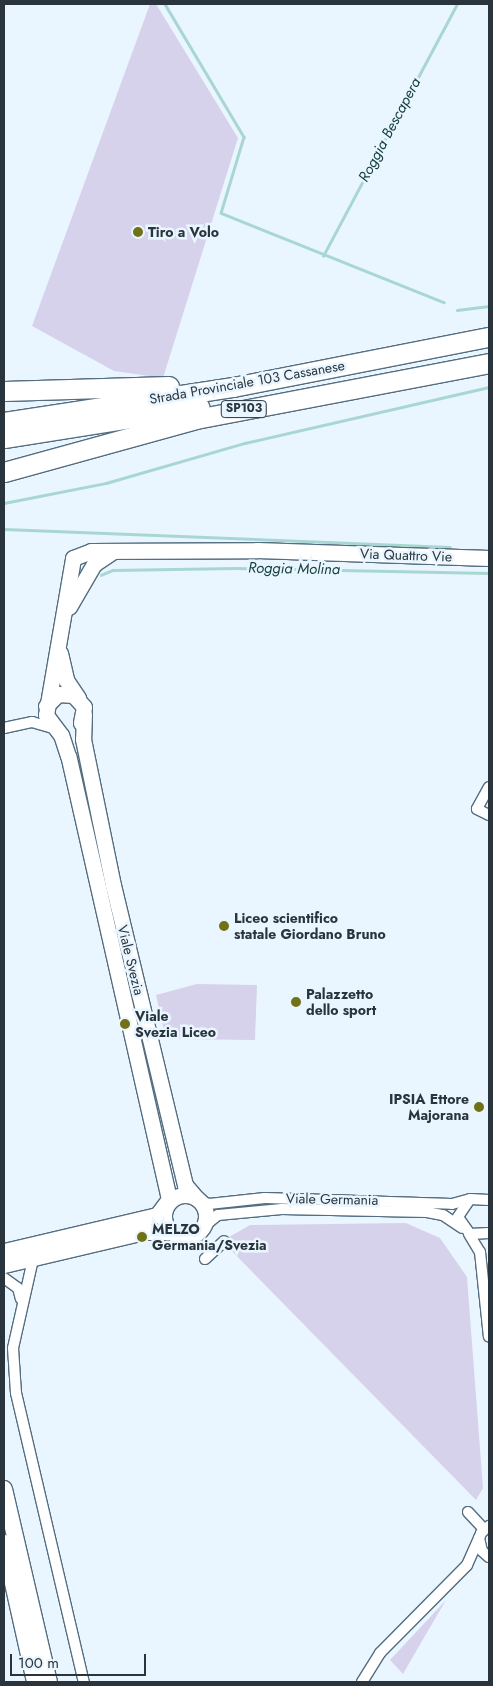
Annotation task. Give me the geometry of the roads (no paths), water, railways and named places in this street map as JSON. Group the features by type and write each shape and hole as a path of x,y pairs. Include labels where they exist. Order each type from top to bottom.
{"highway":[{"name":"Strada Provinciale 103 Cassanese","path":"4,422 233,387 489,337"},
{"name":"SP103","path":"4,391 209,384 430,348"},
{"name":"Strada Provinciale 103 Cassanese","path":"4,438 489,353"},
{"name":"SP103","path":"4,472 196,419 489,363"}],"main road":[{"path":"4,1489 49,1682"},
{"path":"4,1543 35,1682"}],"street":[{"name":"Via Quattro Vie","path":"114,551 287,550 489,558"},
{"name":"Viale Svezia","path":"114,551 94,564 66,616 46,708 48,721 56,729 68,756 132,1022 167,1182 167,1206"},
{"name":"Viale Svezia","path":"59,647 66,680 79,699 84,714 83,739 113,885 185,1185 197,1199"},
{"path":"46,708 59,694 79,699"},
{"path":"4,728 33,722 56,729 73,730 84,714"},
{"path":"489,787 477,808 489,815"},
{"path":"4,1265 144,1232 171,1232 189,1237 203,1227 206,1212 197,1199 180,1196 157,1215 7,1249"},
{"name":"Viale Germania","path":"197,1199 210,1204 272,1198 452,1204 486,1198"},
{"path":"467,1200 459,1213 465,1231 480,1252 489,1337"},
{"path":"167,1206 164,1218 171,1232"},
{"name":"Viale Germania","path":"203,1227 218,1215 289,1209 427,1212 443,1215 465,1231"},
{"path":"465,1231 489,1233"},
{"path":"49,1241 33,1257 21,1301 13,1352 16,1393 84,1682"},
{"path":"205,1259 224,1241"},
{"path":"26,1279 42,1261 62,1250"},
{"path":"4,1278 18,1288 21,1301"},
{"path":"468,1512 484,1531 482,1552 489,1558"},
{"path":"362,1682 380,1652 467,1565 484,1531"},
{"path":"467,1565 489,1558"}],"waterway":[{"path":"165,4 244,137 221,213 444,302"},
{"name":"Roggia Bescapera","path":"323,256 457,4"},
{"path":"457,310 489,306"},
{"path":"4,503 106,483 245,443 489,387"},
{"path":"4,529 450,547"},
{"name":"Roggia Molina","path":"101,575 113,570 235,568 489,573"}],"place":[{"name":"Tiro a Volo","path":"138,232"},
{"name":"Liceo scientifico statale Giordano Bruno","path":"224,926"},
{"name":"Palazzetto dello sport","path":"296,1002"},
{"name":"Viale Svezia Liceo","path":"125,1024"},
{"name":"IPSIA Ettore Majorana","path":"479,1107"},
{"name":"MELZO Germania/Svezia","path":"142,1237"}]}
